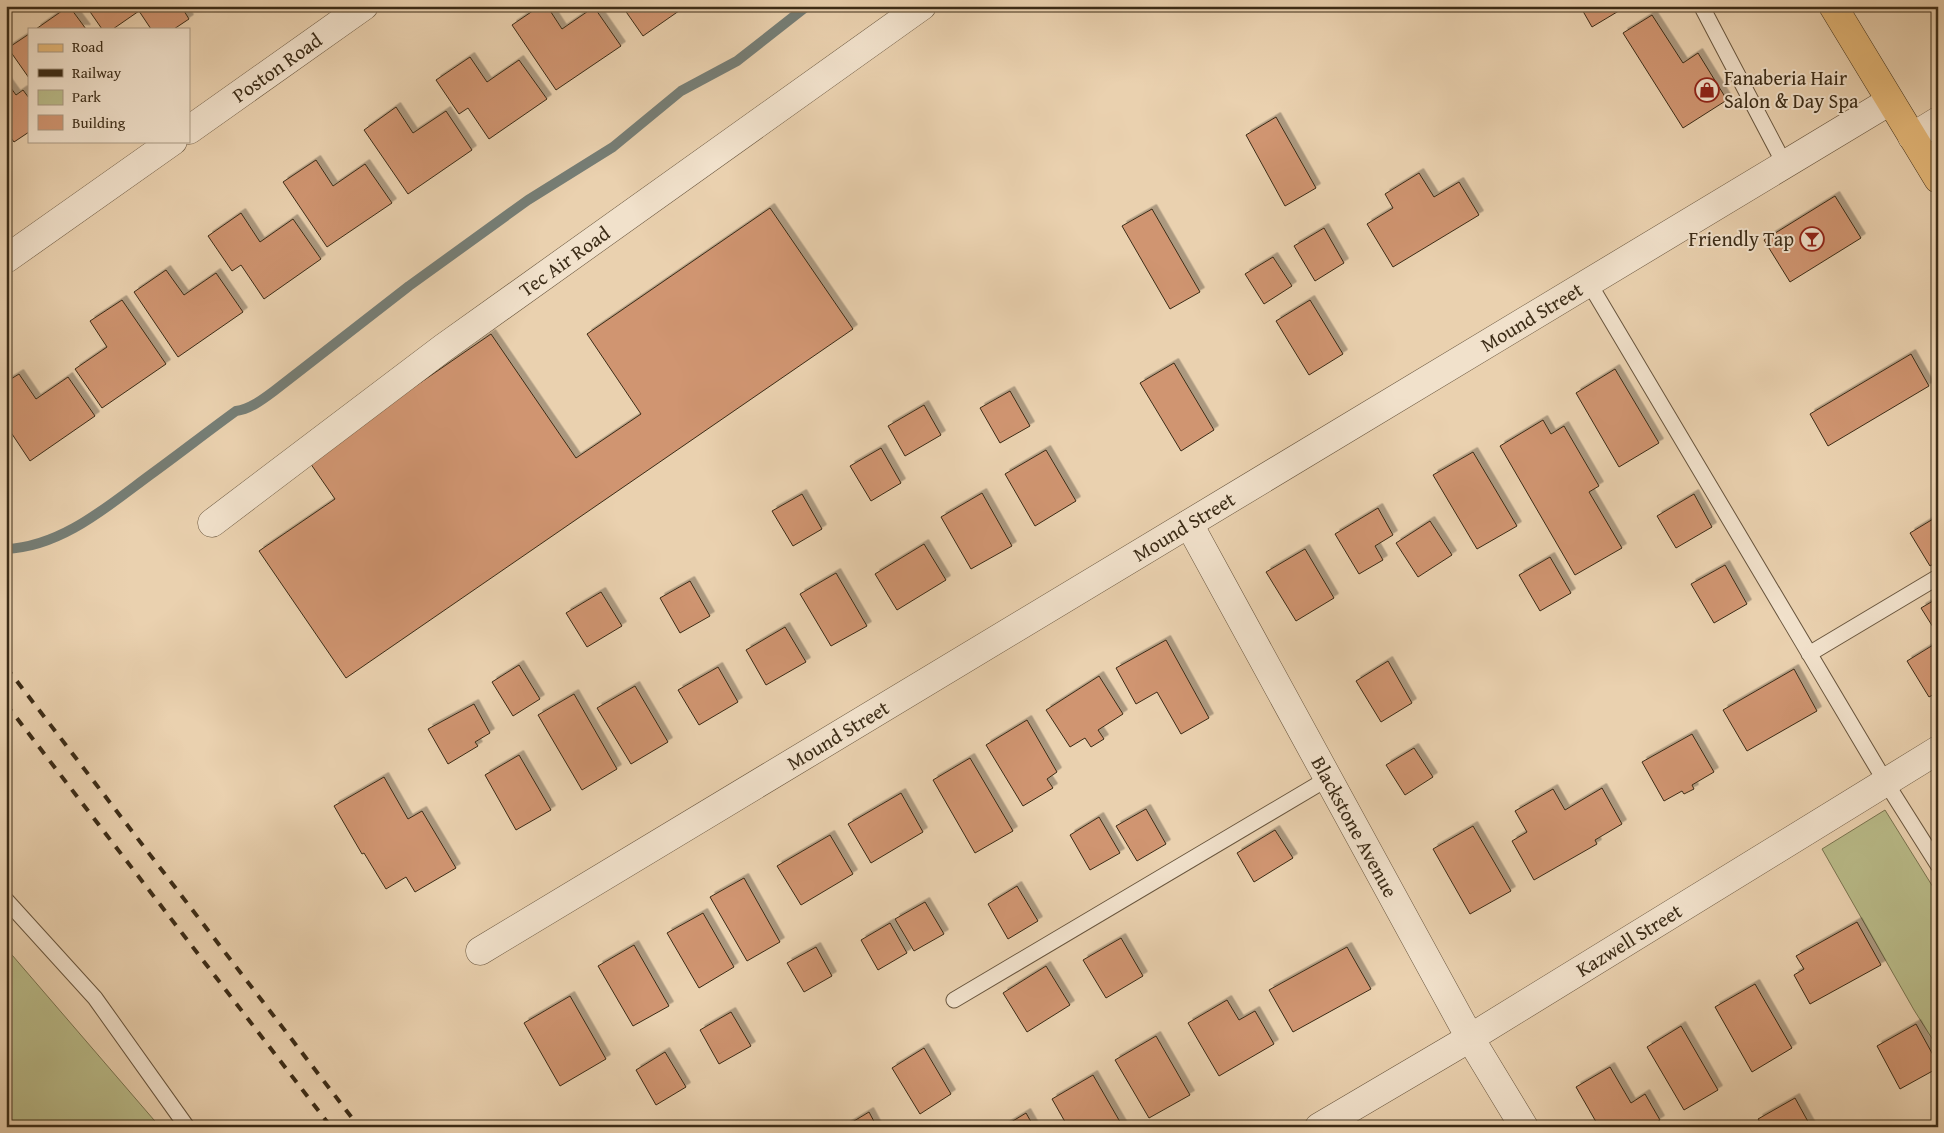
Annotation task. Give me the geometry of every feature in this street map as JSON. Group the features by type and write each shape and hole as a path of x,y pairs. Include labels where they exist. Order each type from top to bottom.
{"main road":[{"path":"1833,6 1938,178"}],"street":[{"name":"Poston Road","path":"190,129 364,6"},
{"name":"Tec Air Road","path":"212,522 451,342 922,6"},
{"name":"Mound Street","path":"480,951 1890,101"},
{"path":"1912,137 1938,121"},
{"path":"6,259 171,142"},
{"name":"Blackstone Avenue","path":"1189,524 1470,1038 1524,1127"},
{"name":"Kazwell Street","path":"1319,1127 1470,1038 1938,750"}],"lane":[{"path":"1707,6 1703,9 1785,165"},
{"path":"1588,283 1885,781 1938,865"},
{"path":"1809,654 1938,577"},
{"path":"954,1000 1327,779"},
{"path":"6,900 95,998 187,1127"}],"green space":[{"path":"1885,810 1938,895 1938,1048 1914,1010 1822,849"},
{"path":"6,948 160,1127 6,1127"}],"building":[{"path":"69,6 85,28 37,28"},
{"path":"86,6 181,6 189,19 176,28 150,28 139,11 114,28 101,28"},
{"path":"540,6 547,6 562,29 594,7 621,46 556,90 512,25"},
{"path":"622,6 686,6 643,36"},
{"path":"1580,6 1627,6 1592,27"},
{"path":"1652,15 1683,63 1698,53 1727,100 1683,128 1623,33"},
{"path":"28,35 28,77 8,48"},
{"path":"470,57 487,82 519,60 547,99 489,139 468,108 459,114 436,80"},
{"path":"6,81 16,95 23,90 28,97 28,133 14,142 6,131"},
{"path":"396,107 413,133 446,111 472,150 408,194 364,130"},
{"path":"1276,117 1316,188 1285,206 1246,135"},
{"path":"316,160 333,186 365,164 392,203 327,247 283,182"},
{"path":"1419,173 1434,197 1459,182 1479,215 1393,267 1367,224 1393,208 1385,194"},
{"name":"Friendly Tap","path":"1835,196 1861,238 1790,282 1764,240"},
{"path":"770,208 853,329 346,678 259,551 335,499 308,460 491,334 576,458 641,414 587,334"},
{"path":"1152,209 1200,292 1170,309 1122,226"},
{"path":"241,213 260,242 293,219 321,259 264,299 241,265 232,271 208,236"},
{"path":"1324,228 1344,263 1315,281 1294,246"},
{"path":"1273,257 1292,286 1264,304 1245,274"},
{"path":"166,270 184,295 216,273 243,312 178,357 134,292"},
{"path":"122,300 166,364 102,408 75,369 107,347 90,321"},
{"path":"1310,300 1343,354 1309,375 1276,321"},
{"path":"1911,354 1929,386 1828,446 1810,414"},
{"path":"1174,363 1214,430 1181,451 1140,383"},
{"path":"1615,369 1659,443 1619,467 1576,393"},
{"path":"19,374 36,399 68,377 95,416 30,461 6,425 6,382"},
{"path":"1010,391 1030,426 1000,443 980,408"},
{"path":"924,405 941,435 905,456 888,426"},
{"path":"1543,420 1551,434 1564,426 1599,486 1589,492 1622,548 1575,575 1500,446"},
{"path":"881,448 901,483 871,501 850,466"},
{"path":"1046,450 1076,501 1035,526 1005,474"},
{"path":"1473,452 1517,526 1477,549 1433,475"},
{"path":"982,493 1012,546 971,569 941,517"},
{"path":"802,494 822,529 793,546 772,511"},
{"path":"1694,494 1712,527 1676,548 1657,516"},
{"path":"1378,508 1393,535 1375,546 1383,560 1359,574 1335,534"},
{"path":"1938,516 1938,561 1930,566 1910,533"},
{"path":"1430,521 1452,555 1418,577 1396,543"},
{"path":"924,544 946,580 897,610 875,574"},
{"path":"1305,549 1334,598 1296,621 1266,572"},
{"path":"1550,557 1571,593 1540,611 1519,575"},
{"path":"1725,565 1747,604 1714,623 1691,584"},
{"path":"836,573 867,626 831,646 800,594"},
{"path":"690,581 710,616 680,633 660,598"},
{"path":"601,592 622,626 587,647 566,613"},
{"path":"1938,598 1938,635 1921,608"},
{"path":"785,627 806,662 766,685 746,650"},
{"path":"1166,640 1209,718 1181,734 1157,692 1136,704 1116,668"},
{"path":"1938,642 1938,692 1929,697 1907,661"},
{"path":"1388,661 1412,703 1381,722 1356,681"},
{"path":"519,665 540,699 513,716 492,682"},
{"path":"718,667 738,702 699,725 678,690"},
{"path":"1794,669 1817,711 1747,751 1723,710"},
{"path":"1099,676 1123,714 1098,730 1104,739 1091,747 1085,738 1070,747 1046,710"},
{"path":"635,686 668,742 631,764 597,708"},
{"path":"574,694 617,769 582,790 538,715"},
{"path":"474,704 490,733 475,742 478,746 448,764 428,729"},
{"path":"1027,720 1057,772 1047,779 1053,788 1023,806 986,745"},
{"path":"1692,734 1714,772 1692,785 1694,789 1684,794 1682,791 1664,801 1642,762"},
{"path":"1414,748 1433,777 1405,795 1386,765"},
{"path":"519,755 551,810 516,830 485,775"},
{"path":"970,758 1013,831 975,853 933,780"},
{"path":"384,777 408,819 422,811 456,868 415,892 406,877 386,889 364,853 362,854 334,806"},
{"path":"1602,788 1622,824 1595,840 1597,844 1534,880 1512,841 1527,832 1515,811 1553,789 1565,810"},
{"path":"901,793 923,832 871,863 848,824"},
{"path":"1146,809 1166,844 1137,861 1116,826"},
{"path":"1099,817 1120,853 1090,870 1070,835"},
{"path":"1473,826 1511,891 1470,914 1433,849"},
{"path":"1275,830 1293,858 1254,882 1237,853"},
{"path":"830,835 853,874 801,905 777,866"},
{"path":"744,878 780,942 747,961 710,897"},
{"path":"1017,886 1038,921 1008,939 988,904"},
{"path":"925,902 944,934 914,951 895,919"},
{"path":"703,913 734,967 699,988 667,933"},
{"path":"1857,922 1881,965 1810,1004 1794,975 1804,969 1796,956"},
{"path":"890,923 907,953 878,970 861,940"},
{"path":"1121,938 1143,976 1106,998 1083,960"},
{"path":"634,945 669,1006 633,1026 598,966"},
{"path":"816,947 832,976 804,992 787,963"},
{"path":"1347,947 1371,989 1293,1032 1269,990"},
{"path":"1046,966 1070,1005 1027,1032 1003,993"},
{"path":"1755,984 1792,1048 1752,1072 1715,1007"},
{"path":"570,996 606,1059 560,1086 524,1023"},
{"path":"1227,1000 1239,1020 1255,1011 1274,1044 1219,1076 1188,1023"},
{"path":"731,1012 751,1046 719,1064 700,1030"},
{"path":"1916,1024 1938,1064 1938,1068 1900,1089 1877,1046"},
{"path":"1681,1026 1718,1090 1684,1110 1647,1047"},
{"path":"1156,1036 1190,1095 1149,1118 1115,1060"},
{"path":"924,1048 951,1094 920,1114 892,1068"},
{"path":"665,1052 686,1087 656,1105 636,1070"},
{"path":"1610,1067 1631,1103 1645,1094 1660,1120 1649,1127 1599,1127 1576,1087"},
{"path":"1093,1075 1123,1127 1068,1127 1052,1099"},
{"path":"1795,1098 1811,1127 1763,1127 1758,1119"},
{"path":"869,1112 877,1127 844,1127"},
{"path":"1026,1113 1034,1127 1003,1127"}],"waterway":[{"path":"6,549 26,547 46,541 65,533 100,512 236,411 260,401 409,286 528,200 613,147 681,91 737,61 807,6"}],"railway":[{"path":"6,667 359,1127"},
{"path":"6,704 331,1127"}],"place":[{"name":"Fanaberia Hair Salon & Day Spa","path":"1707,90"},
{"name":"Friendly Tap","path":"1812,239"}]}
